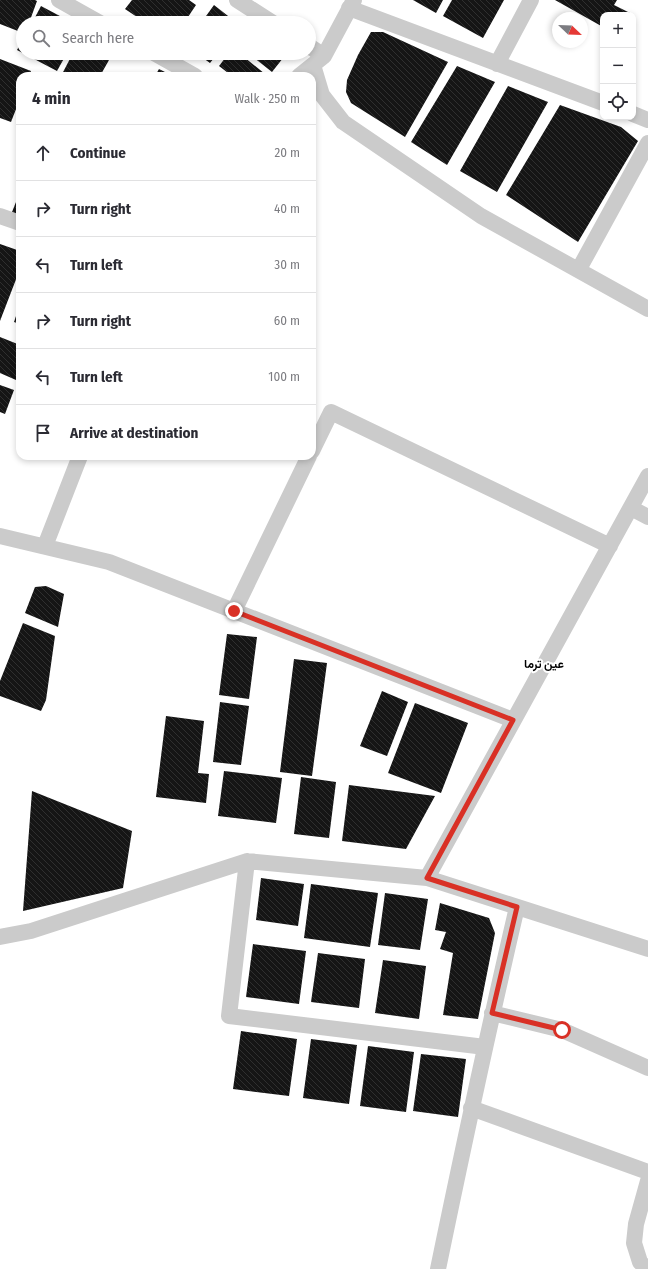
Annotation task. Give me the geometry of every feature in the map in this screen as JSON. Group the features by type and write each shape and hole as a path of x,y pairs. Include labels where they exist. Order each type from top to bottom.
{"street":[{"path":"59,0 88,16"},
{"path":"237,0 262,16"},
{"path":"497,64 531,0"},
{"path":"304,72 319,60 352,4 497,64 600,102"},
{"path":"316,56 319,60 322,95 343,122 481,216 579,269 648,309"},
{"path":"166,60 188,72"},
{"path":"636,115 648,120"},
{"path":"579,269 648,143"},
{"path":"0,216 16,222"},
{"path":"316,443 331,412 610,546"},
{"path":"45,546 78,460"},
{"path":"234,611 307,460"},
{"path":"427,878 648,476"},
{"path":"631,508 648,517"},
{"path":"0,536 109,562 513,720"},
{"path":"247,861 228,1016 484,1047"},
{"path":"0,936 30,931 247,861 427,878 648,949"},
{"path":"438,1269 484,1047 517,907"},
{"path":"492,1013 562,1030 648,1068"},
{"path":"471,1108 648,1172"},
{"path":"647,1269 640,1262 634,1243 636,1224 648,1181"}],"building":[{"path":"0,0 37,1 32,16 16,16 16,30 0,24"},
{"path":"132,0 189,0 196,5 189,16 136,16 125,9"},
{"path":"413,0 443,0 436,13"},
{"path":"452,0 504,0 483,38 443,16"},
{"path":"555,0 617,0 614,5 628,12 600,12 600,25 588,19 588,12 576,12"},
{"path":"214,5 228,16 206,16"},
{"path":"41,6 60,16 36,16"},
{"path":"371,32 383,32 448,62 405,137 351,103 346,92 347,80 358,55"},
{"path":"0,59 31,71 16,72 16,109 11,122 0,118"},
{"path":"36,60 63,60 57,71"},
{"path":"69,60 109,60 102,72 63,72"},
{"path":"224,60 248,60 263,72 227,72 219,66"},
{"path":"257,60 281,60 272,72"},
{"path":"457,66 495,82 447,165 411,142"},
{"path":"159,69 165,72 157,72"},
{"path":"508,86 548,102 497,192 460,171"},
{"path":"560,105 621,127 638,141 578,242 506,195"},
{"path":"16,202 16,214 12,212"},
{"path":"0,244 16,250 16,279 0,321"},
{"path":"0,337 16,343 16,380 0,373"},
{"path":"0,385 14,390 5,414 0,412"},
{"path":"46,586 64,594 58,627 25,613 35,587"},
{"path":"23,623 55,636 46,700 41,711 0,696 0,681"},
{"path":"227,634 257,637 249,699 219,695"},
{"path":"294,659 327,663 312,776 280,772"},
{"path":"382,691 408,702 387,756 360,746"},
{"path":"220,702 249,706 241,765 213,762"},
{"path":"415,703 468,723 441,793 388,773"},
{"path":"166,716 204,721 198,773 209,774 206,803 156,797"},
{"path":"224,771 282,778 276,823 218,816"},
{"path":"301,777 336,782 329,838 294,834"},
{"path":"349,785 435,796 406,849 342,841"},
{"path":"32,791 132,831 123,888 23,911"},
{"path":"261,878 304,884 298,926 256,920"},
{"path":"311,884 378,893 370,947 304,938"},
{"path":"385,893 428,899 420,950 378,945"},
{"path":"440,903 489,918 495,933 478,1019 443,1015 453,953 440,949 446,932 435,930"},
{"path":"253,944 306,951 299,1004 246,997"},
{"path":"318,953 365,959 359,1008 311,1002"},
{"path":"383,960 426,966 419,1019 375,1013"},
{"path":"241,1031 297,1039 289,1096 233,1089"},
{"path":"311,1039 357,1045 349,1104 303,1098"},
{"path":"368,1046 414,1052 406,1112 360,1106"},
{"path":"421,1054 466,1059 458,1117 413,1111"}],"district":[{"name":"عين ترما","path":"544,664"}],"route":[{"path":"234,611 513,720 427,878 517,907 492,1013 562,1030"}]}
